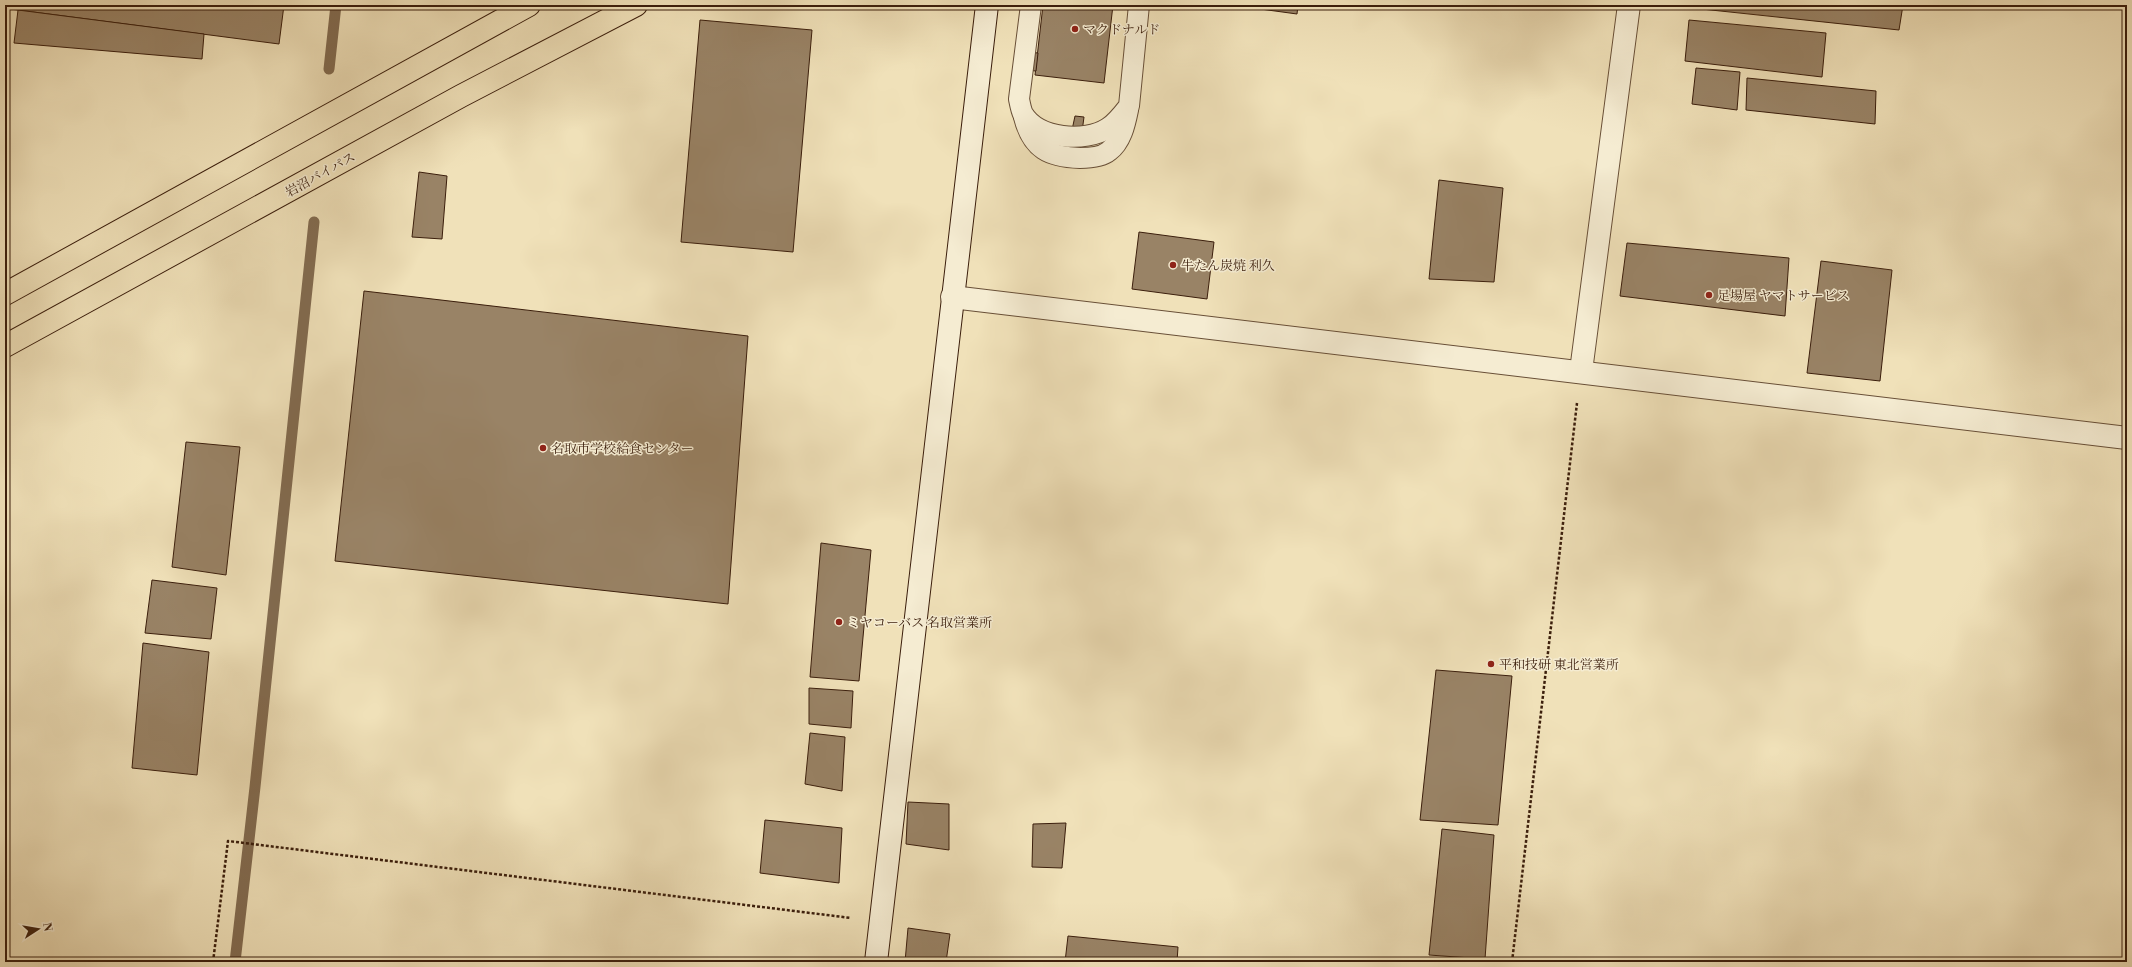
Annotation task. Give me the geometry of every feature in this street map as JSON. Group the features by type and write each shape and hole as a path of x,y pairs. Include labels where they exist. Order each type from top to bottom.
{"highway":[{"path":"5,294 528,5"},
{"name":"岩沼バイパス","path":"5,346 462,96 636,5"}],"street":[{"path":"876,962 987,5"},
{"path":"1581,371 1629,5"},
{"path":"952,297 1275,337 1581,371 2127,438"}],"lane":[{"path":"1031,5 1019,99 1023,114 1036,128 1052,134 1088,136 1107,129 1119,119 1129,106 1140,5"}],"path":[{"path":"1512,962 1581,371"},
{"path":"213,962 228,841 880,922"}],"building":[{"path":"10,5 284,5 279,44 10,9"},
{"name":"マクドナルド","path":"1043,5 1113,5 1104,83 1035,75"},
{"path":"1231,5 1298,5 1297,14"},
{"path":"1664,5 1903,5 1899,30"},
{"path":"18,10 204,34 202,59 14,43"},
{"path":"700,20 812,30 793,252 681,242"},
{"path":"1689,20 1826,33 1822,77 1685,61"},
{"path":"1028,52 1038,53 1036,71 1025,70"},
{"path":"1696,68 1740,72 1737,110 1692,104"},
{"path":"1747,78 1876,91 1875,124 1746,110"},
{"path":"1075,116 1084,117 1082,132 1072,130"},
{"path":"419,172 447,176 442,239 412,237"},
{"path":"1439,180 1503,188 1494,282 1429,279"},
{"name":"牛たん炭焼 利久","path":"1139,232 1214,242 1207,299 1132,289"},
{"path":"1627,243 1789,258 1785,316 1620,296"},
{"path":"1821,261 1892,270 1880,381 1807,373"},
{"name":"名取市学校給食センター","path":"364,291 748,336 728,604 335,561"},
{"path":"186,442 240,447 226,575 172,567"},
{"path":"821,543 871,550 859,681 810,677"},
{"path":"152,580 217,588 211,639 145,633"},
{"path":"143,643 209,652 197,775 132,768"},
{"path":"1436,670 1512,676 1498,825 1420,820"},
{"path":"809,688 853,691 851,728 809,724"},
{"path":"810,733 845,737 842,791 805,784"},
{"path":"908,802 949,804 949,850 906,844"},
{"path":"765,820 842,828 839,883 760,873"},
{"path":"1066,823 1062,868 1032,867 1033,824"},
{"path":"1442,829 1494,835 1485,959 1429,955"},
{"path":"908,928 950,934 946,962 905,962"},
{"path":"1068,936 1178,947 1177,962 1065,962"}],"waterway":[{"path":"329,69 336,5"},
{"path":"235,962 255,787 314,222"}],"place":[{"name":"マクドナルド","path":"1075,29"},
{"name":"牛たん炭焼 利久","path":"1173,265"},
{"name":"足場屋 ヤマトサービス","path":"1709,295"},
{"name":"名取市学校給食センター","path":"543,448"},
{"name":"ミヤコーバス 名取営業所","path":"839,622"},
{"name":"平和技研 東北営業所","path":"1491,664"}]}
